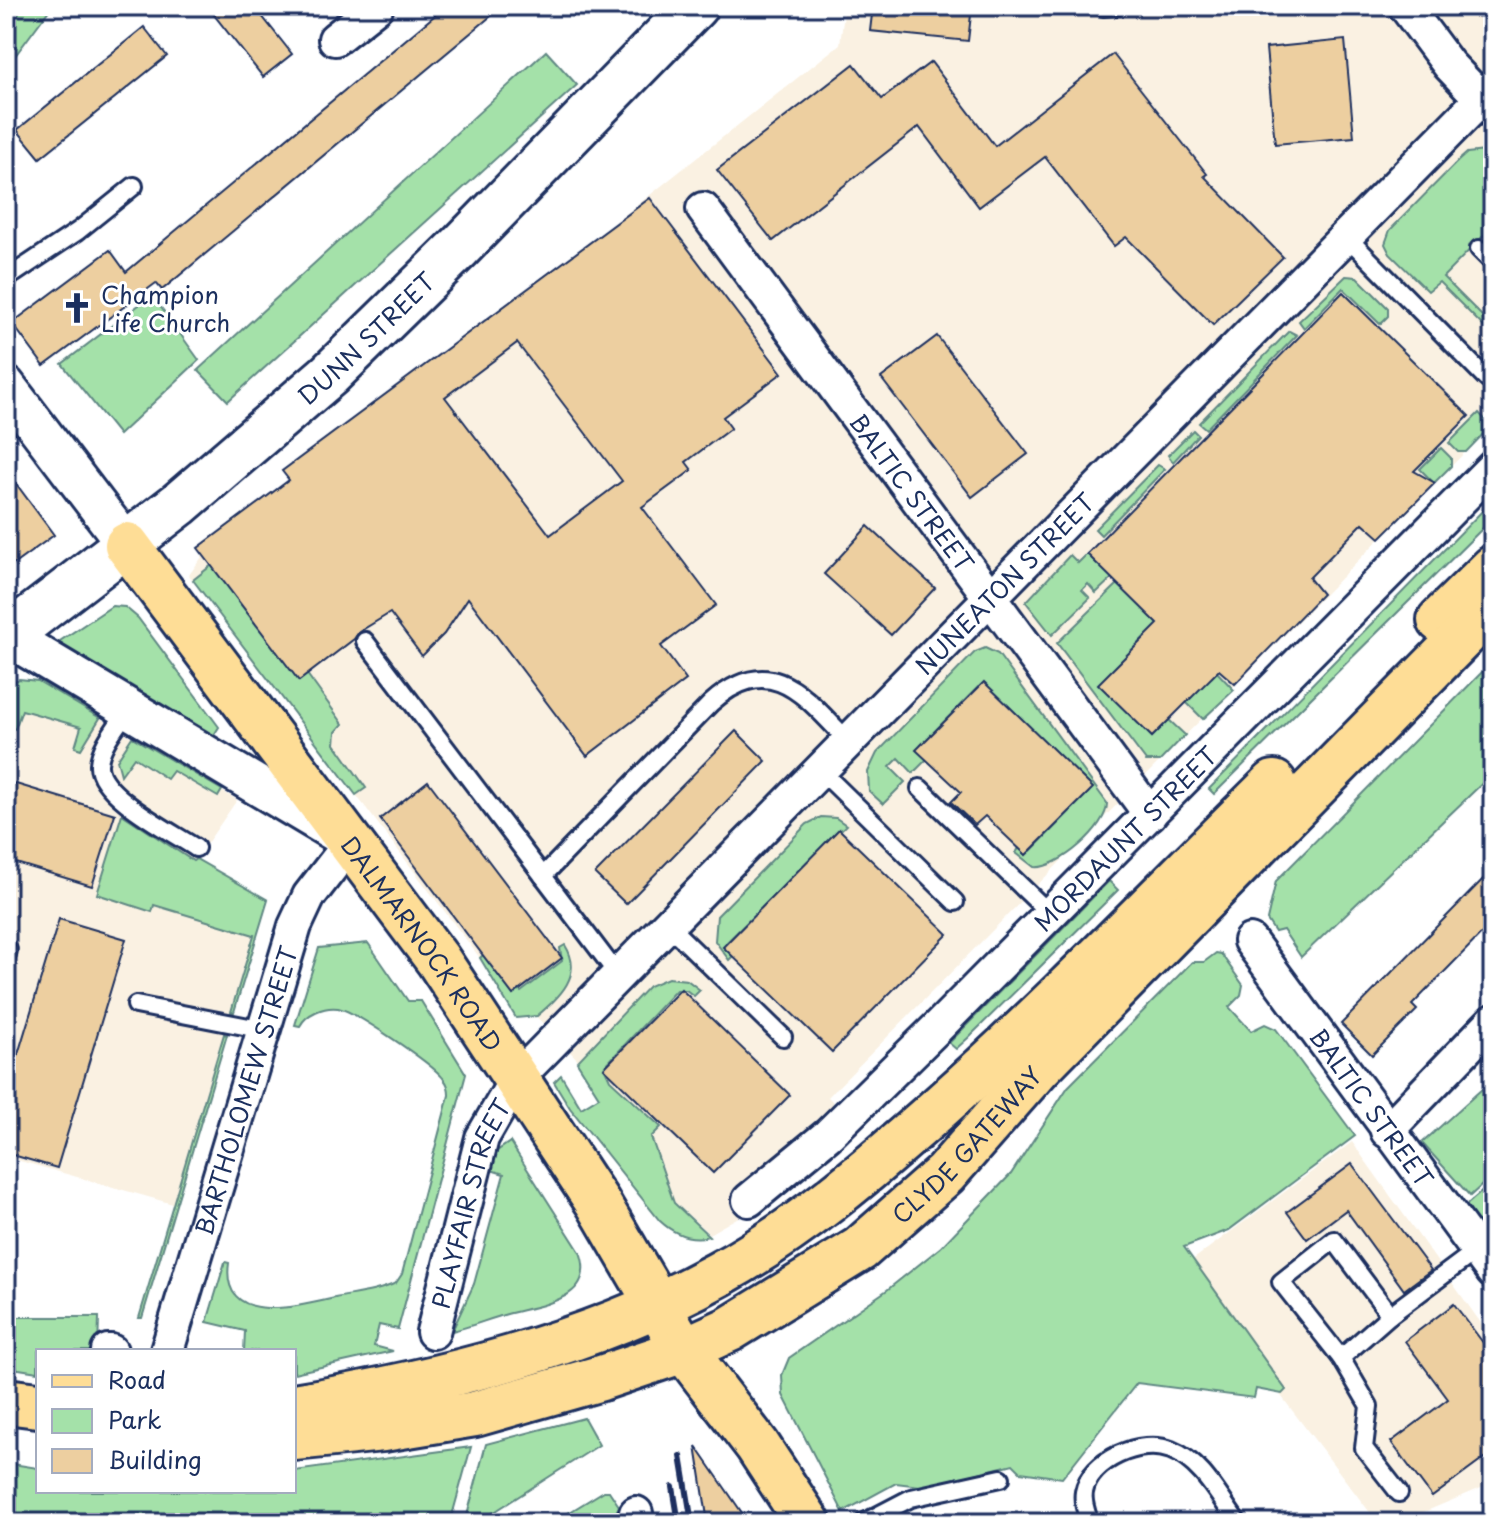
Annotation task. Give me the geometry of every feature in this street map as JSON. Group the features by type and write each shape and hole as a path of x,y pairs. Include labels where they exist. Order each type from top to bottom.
{"main road":[{"name":"DUNN STREET","path":"6,637 127,545 284,415 368,338 695,6"},
{"name":"DALMARNOCK ROAD","path":"127,545 438,960 659,1303 684,1350 757,1445 808,1523"},
{"name":"CLYDE GATEWAY","path":"296,1406 487,1364 659,1303 718,1275 803,1223 1028,1029 1493,568"},
{"name":"CLYDE GATEWAY","path":"296,1438 383,1429 475,1414 684,1350 798,1290 860,1249 912,1206 1039,1067 1220,880 1493,606"},
{"path":"6,1401 36,1405"},
{"path":"6,1432 36,1435"}],"street":[{"path":"335,39 377,6"},
{"path":"1405,6 1432,45 1489,99"},
{"name":"NUNEATON STREET","path":"516,1079 1346,236 1489,99"},
{"name":"BALTIC STREET","path":"703,209 1150,814"},
{"name":"DALMARNOCK ROAD","path":"6,386 127,545"},
{"name":"MORDAUNT STREET","path":"749,1200 828,1135 1493,467"},
{"path":"6,637 347,840"},
{"name":"BARTHOLOMEW STREET","path":"168,1349 299,914 347,840"},
{"name":"BALTIC STREET","path":"1250,941 1485,1261"},
{"path":"1387,1131 1493,1021"},
{"name":"PLAYFAIR STREET","path":"433,1332 482,1138 516,1079"}],"lane":[{"path":"1103,7 1116,6"},
{"path":"6,279 78,231 134,186"},
{"path":"1346,236 1487,379"},
{"path":"1479,249 1493,263"},
{"path":"365,641 618,975"},
{"path":"543,876 711,703 737,684 766,678 781,681 806,698 848,741"},
{"path":"128,709 101,756 101,778 113,793 196,848"},
{"path":"820,770 955,902"},
{"path":"920,788 1050,914"},
{"path":"668,925 783,1037"},
{"path":"136,1005 264,1030"},
{"path":"1390,1315 1334,1240 1281,1282 1341,1358 1369,1406 1364,1448 1399,1493"},
{"path":"1341,1358 1390,1315 1485,1261"},
{"path":"1090,1523 1083,1500 1091,1476 1104,1461 1145,1448 1169,1449 1196,1465 1238,1523"},
{"path":"863,1523 911,1498 1001,1478"}],"shaded area":[{"path":"845,6 1493,6 1493,424 828,1097 860,1128 742,1215 709,1234 674,1202 580,1062 480,958 189,575 212,543 840,44"},
{"path":"38,681 237,800 194,862 254,935 173,1204 6,1157 6,701"},
{"path":"1352,1142 1493,1340 1493,1483 1398,1523 1378,1523 1183,1267"}],"green space":[{"path":"6,6 52,6 6,68"},
{"path":"546,51 577,85 228,401 198,370"},
{"path":"1467,153 1493,153 1493,226 1443,277 1493,327 1493,336 1439,282 1428,291 1390,254 1385,244 1390,230 1458,161"},
{"path":"1346,276 1357,277 1388,308 1388,316 1380,324 1343,288 1304,328 1299,321"},
{"path":"152,295 199,360 119,435 62,364"},
{"path":"1289,331 1297,335 1206,429 1199,423"},
{"path":"1479,413 1491,426 1466,452 1458,452 1449,443"},
{"path":"1193,430 1198,435 1173,462 1168,455"},
{"path":"1441,448 1451,458 1451,466 1434,483 1420,469"},
{"path":"1158,465 1165,469 1101,535 1095,529"},
{"path":"1493,500 1493,518 1214,794 1209,789"},
{"path":"1087,554 1112,578 1096,593 1088,584 1082,590 1090,598 1052,635 1026,602 1070,555 1078,563"},
{"path":"212,565 307,674 343,724 336,732 335,744 366,788 356,795 193,580"},
{"path":"1118,584 1212,677 1217,672 1234,690 1203,719 1186,702 1144,637 1099,684 1152,737 1169,720 1185,735 1160,761 1146,761 1057,643"},
{"path":"112,606 125,607 138,618 219,727 212,738 54,645"},
{"path":"985,648 998,654 1107,803 1099,823 1080,845 1056,862 1044,866 1034,867 1016,853 1019,848 1031,851 1089,792 1089,784 989,687 978,687 921,745 927,759 913,773 899,758 890,767 905,782 883,804 869,791 868,772 877,753 975,652"},
{"path":"1493,661 1493,773 1301,957 1283,930 1275,932 1267,920 1276,881"},
{"path":"19,679 38,681 100,718 81,749 75,747 81,727 22,710 15,729 6,726 6,685"},
{"path":"132,737 222,790 218,797 173,771 167,779 134,757 121,775 117,760"},
{"path":"122,814 193,861 196,859 268,900 234,1012 231,1012 254,935 154,905 152,912 97,894"},
{"path":"821,817 836,818 846,825 727,942 726,949 733,956 729,960 715,941 717,916 807,824"},
{"path":"1109,881 1118,890 956,1049 949,1043"},
{"path":"368,943 408,1001 421,1001 466,1074 398,1329 379,1325 374,1346 393,1351 296,1373 296,1349 244,1349 245,1331 207,1322 225,1262 229,1263 230,1283 237,1297 249,1305 266,1308 302,1305 374,1291 396,1283 402,1274 449,1095 446,1082 436,1071 393,1039 347,1011 338,1008 321,1010 306,1018 300,1026 295,1025 319,948"},
{"path":"565,945 572,966 571,975 561,993 537,1016 516,1018 480,958 483,955 521,992 562,961 560,948"},
{"path":"1216,953 1221,954 1243,985 1241,995 1229,1007 1251,1031 1265,1024 1276,1029 1355,1136 1229,1230 1184,1247 1286,1390 1282,1394 1256,1389 1254,1398 1137,1383 1062,1478 1021,1472 1013,1464 940,1483 920,1486 896,1483 843,1512 783,1395 782,1375 789,1358 887,1290 941,1247 1011,1174 1068,1087 1192,962 1204,962"},
{"path":"668,978 687,980 700,990 694,996 686,990 676,990 604,1067 610,1080 661,1127 651,1137 674,1203 709,1236 695,1238 671,1230 660,1221 570,1108 554,1082 561,1075 581,1108 599,1097 577,1062 649,986"},
{"path":"224,1034 227,1035 142,1318 139,1318"},
{"path":"1493,1079 1493,1175 1470,1196 1422,1143"},
{"path":"510,1142 580,1252 583,1268 581,1281 562,1298 452,1331 474,1284 504,1174 491,1170 497,1151"},
{"path":"1493,1182 1493,1241 1464,1207"},
{"path":"6,1317 99,1317 98,1349 36,1349 36,1372 6,1367"},
{"path":"584,1418 599,1445 477,1523 465,1523 486,1444"},
{"path":"471,1447 450,1523 6,1523 6,1463 36,1468 36,1493 296,1493 296,1471"},
{"path":"604,1491 609,1491 619,1506 611,1523 552,1523"}],"building":[{"path":"207,6 254,6 292,54 263,77"},
{"path":"446,6 503,6 162,290 156,283 44,366 12,323 110,250 126,272"},
{"path":"873,6 972,6 968,41 870,31"},
{"path":"144,27 167,56 40,158 17,130"},
{"path":"1345,40 1354,137 1275,144 1266,48"},
{"path":"1113,54 1207,174 1204,176 1283,257 1213,325 1126,237 1114,246 1045,157 979,207 919,127 773,241 717,170 854,64 882,99 931,62 995,146"},
{"path":"650,198 782,373 723,417 731,428 686,462 692,470 642,507 716,605 661,646 686,680 587,756 468,598 444,634 422,656 390,613 359,632 299,681 198,548 289,480 282,471","holes":["517,343 622,481 550,535 445,397"]},
{"path":"1343,292 1469,416 1414,471 1435,483 1380,538 1363,523 1309,578 1322,594 1235,684 1219,670 1152,737 1098,684 1158,624 1087,554"},
{"path":"937,336 1028,454 972,497 881,378"},
{"path":"6,470 54,535 6,570"},
{"path":"868,526 935,588 891,635 824,574"},
{"path":"984,682 1093,788 1026,855 985,816 975,825 951,802 961,792 916,750"},
{"path":"736,731 766,761 626,904 595,874"},
{"path":"6,781 115,814 92,886 6,860"},
{"path":"428,781 562,958 513,995 380,819"},
{"path":"839,829 948,934 832,1052 723,947"},
{"path":"1493,869 1493,922 1412,1005 1417,1010 1372,1055 1341,1024"},
{"path":"59,919 126,939 57,1168 6,1153 6,1094"},
{"path":"681,989 790,1095 713,1173 604,1068"},
{"path":"1352,1164 1431,1270 1404,1290 1346,1210 1307,1239 1287,1212"},
{"path":"1454,1304 1493,1356 1493,1452 1432,1497 1391,1442 1448,1399 1405,1341"},
{"path":"696,1446 749,1523 708,1523"}],"railway":[{"path":"681,1456 692,1523"},
{"path":"673,1487 679,1523"}],"place":[{"name":"Champion Life Church","path":"77,308"}]}
